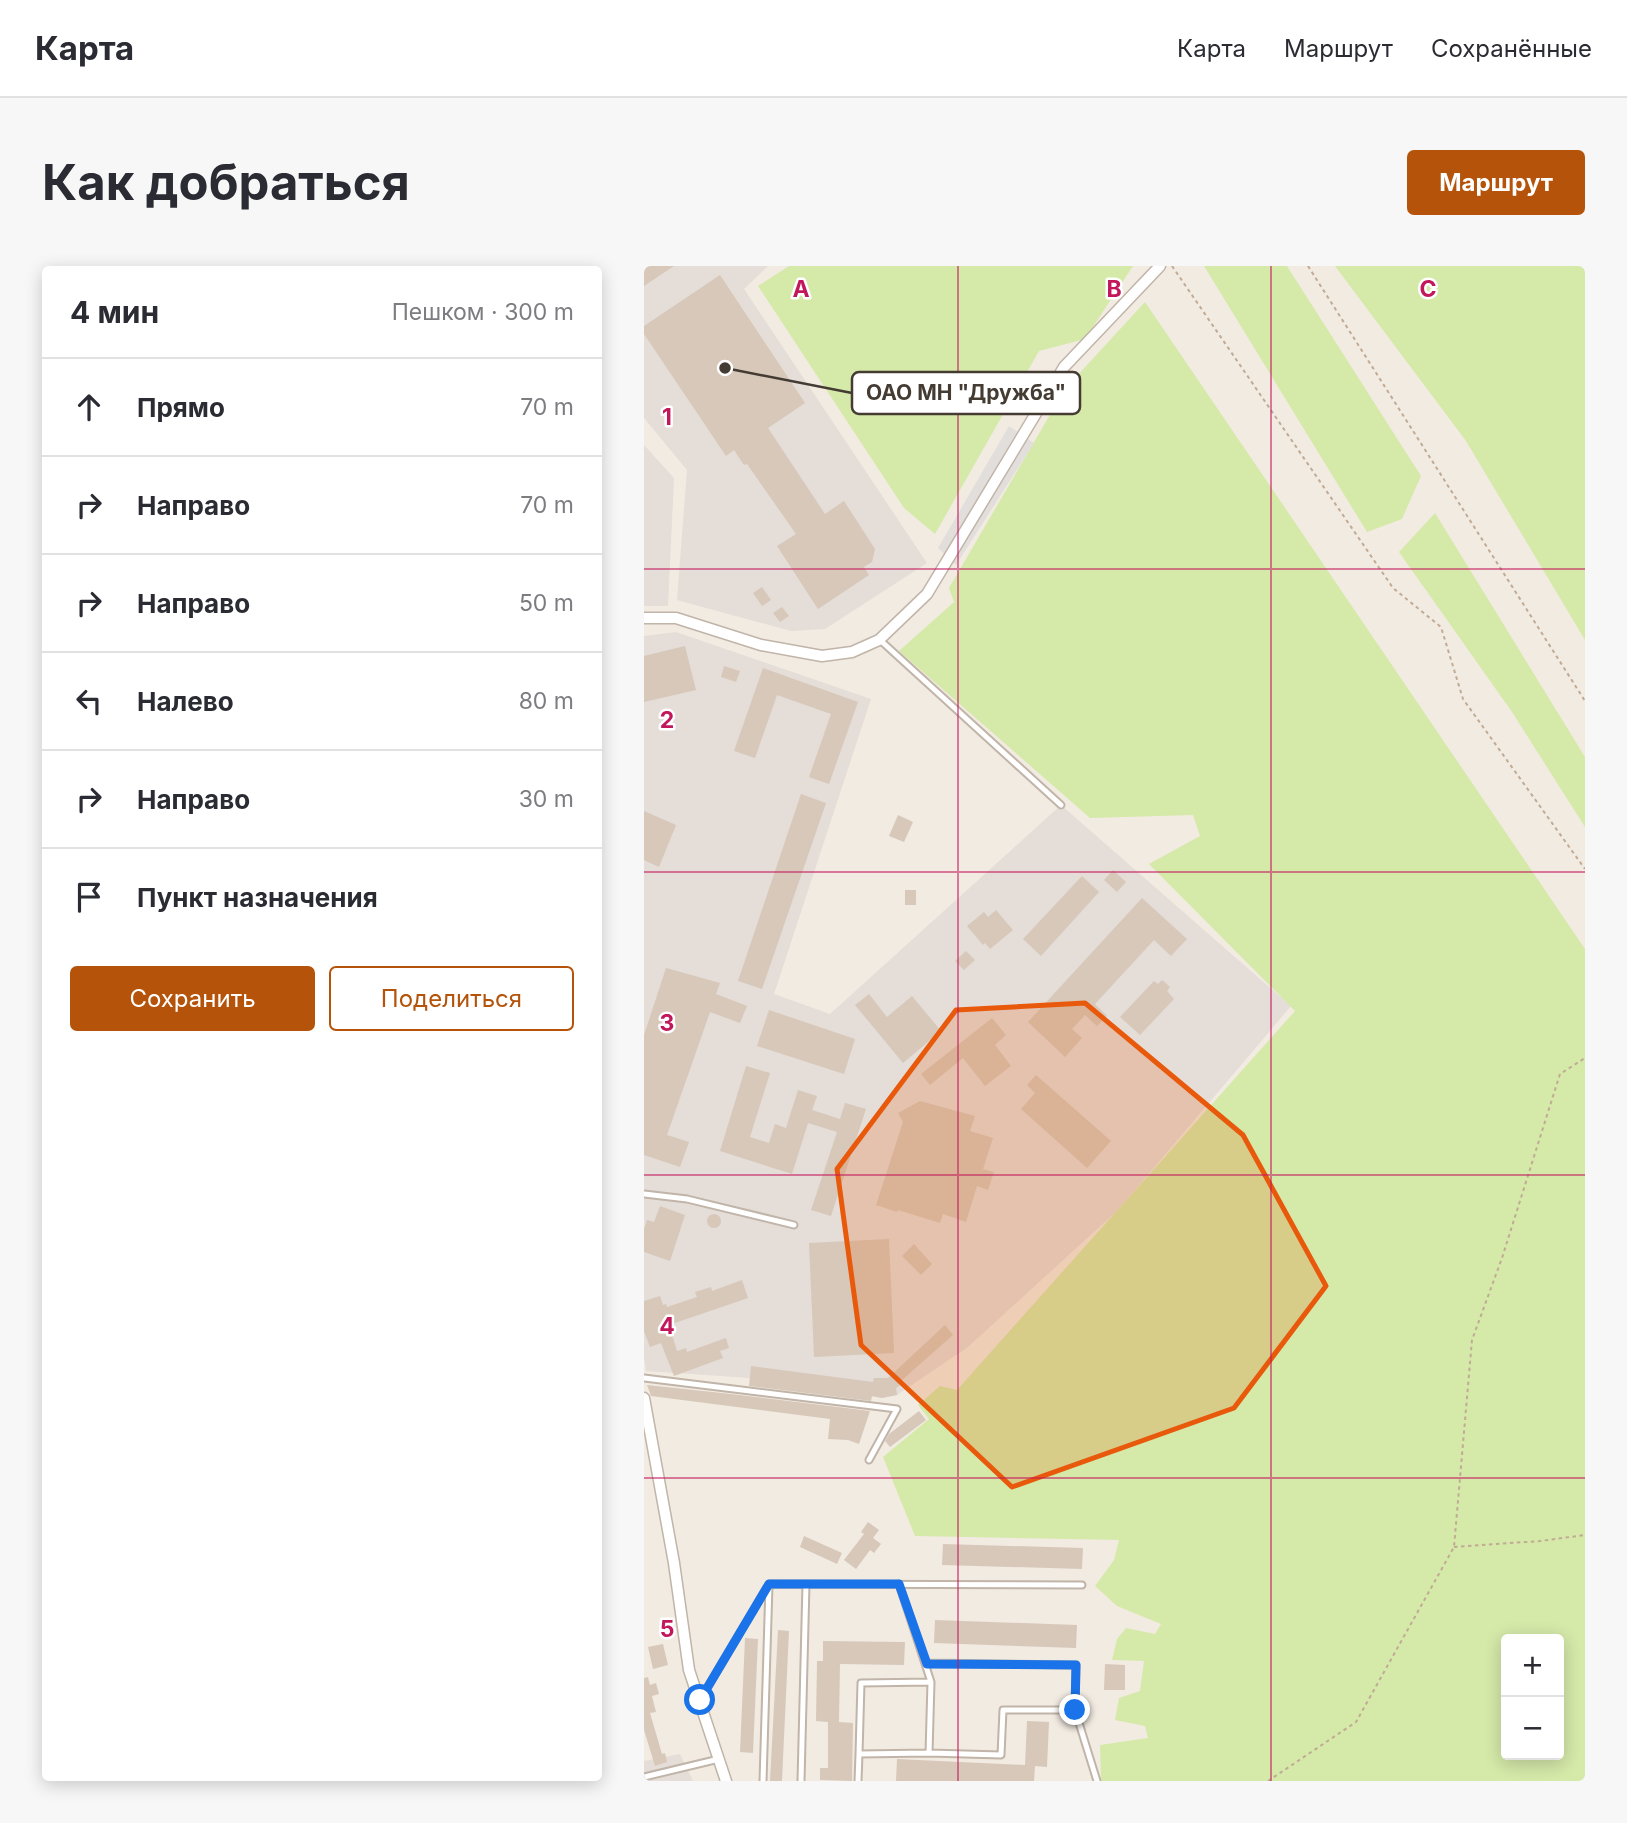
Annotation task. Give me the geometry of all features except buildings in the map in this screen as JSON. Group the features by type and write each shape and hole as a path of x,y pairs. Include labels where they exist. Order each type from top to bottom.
{"street":[{"path":"644,618 676,618 761,645 822,656 852,652 879,640 927,594 1064,367 1160,266"},
{"path":"644,1398 674,1563 689,1670 726,1781"}],"lane":[{"path":"879,640 1061,805"},
{"path":"644,1194 687,1199 794,1225"},
{"path":"644,1378 897,1409 869,1460"},
{"path":"700,1700 769,1584"},
{"path":"769,1584 1082,1585"},
{"path":"763,1781 769,1584"},
{"path":"801,1781 807,1584"},
{"path":"899,1584 931,1682 929,1753"},
{"path":"927,1664 1076,1665 1075,1710 1097,1781"},
{"path":"858,1781 861,1683 931,1682"},
{"path":"859,1754 1001,1755 1003,1710 1075,1710"},
{"path":"644,1777 719,1759"}],"path":[{"path":"1172,266 1393,588 1441,627 1463,699 1585,869"},
{"path":"1308,266 1585,701"},
{"path":"1268,1781 1356,1722 1454,1547 1472,1340 1502,1258 1560,1074 1585,1058"},
{"path":"1454,1547 1585,1535"}],"highlighted area":[{"path":"1085,1003 1243,1135 1326,1286 1234,1408 1012,1487 861,1345 837,1169 956,1010"}],"shaded area":[{"path":"644,266 768,266 744,289 927,563 825,629 791,631 677,600 687,470 644,418"},
{"path":"1009,426 1034,443 956,565 938,548"},
{"path":"644,445 674,478 668,606 644,606"},
{"path":"676,632 871,699 774,994 830,1014 1061,805 1291,1006 1118,1210 968,1347 897,1395 882,1398 750,1378 646,1371 644,636"},
{"path":"680,1754 693,1781 644,1781 644,1761"}],"green space":[{"path":"789,266 1133,266 1085,339 1039,351 935,534 904,508 758,286"},
{"path":"1204,266 1287,266 1421,476 1402,519 1367,532"},
{"path":"1335,266 1585,266 1585,640 1466,441"},
{"path":"1145,302 1585,949 1585,1781 1101,1781 1100,1745 1148,1738 1145,1726 1115,1720 1119,1698 1140,1691 1144,1661 1112,1660 1117,1639 1126,1628 1155,1634 1161,1624 1117,1606 1095,1586 1114,1560 1119,1540 915,1536 883,1457 929,1419 918,1405 940,1386 957,1390 1295,1011 1149,864 1200,836 1193,815 1090,818 899,651 954,602 949,588 1065,389"},
{"path":"1435,513 1585,757 1585,827 1512,712 1399,552"}],"place":[{"name":"ОАО МН \"Дружба\"","path":"725,368"}],"route":[{"path":"700,1700 769,1584 899,1584 927,1664 1076,1665 1075,1710"}]}
